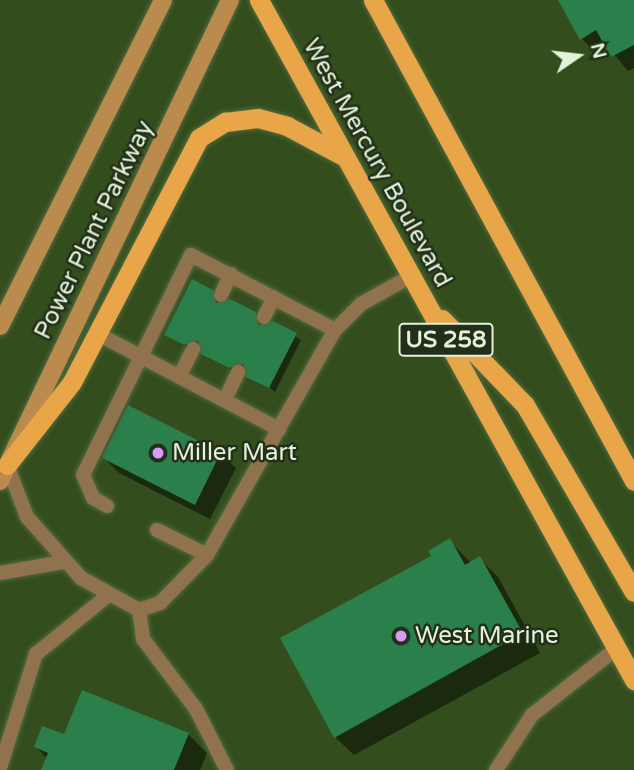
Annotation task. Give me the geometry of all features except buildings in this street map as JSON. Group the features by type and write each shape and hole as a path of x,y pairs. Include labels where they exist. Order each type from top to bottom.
{"highway":[{"name":"West Mercury Boulevard","path":"260,0 634,680"},
{"path":"373,0 634,481"},
{"path":"4,473 72,382 178,166 212,128 236,119 274,121 345,157"},
{"path":"426,303 525,405 634,592"}],"main road":[{"name":"Power Plant Parkway","path":"1,322 163,0"},
{"name":"Power Plant Parkway","path":"4,473 230,0"}],"lane":[{"path":"107,506 88,492 83,475 139,352 191,255 335,330"},
{"path":"221,295 231,274"},
{"path":"4,473 27,517 64,562 106,597 139,610 179,589 207,555 335,330 361,304 411,276"},
{"path":"264,317 274,297"},
{"path":"96,333 181,373 279,429"},
{"path":"181,373 193,349"},
{"path":"226,397 238,372"},
{"path":"157,530 207,555"},
{"path":"0,573 64,562"},
{"path":"0,768 36,654 106,597"},
{"path":"139,610 143,639 196,709 227,770"},
{"path":"496,770 532,715 617,649"}],"place":[{"name":"Miller Mart","path":"158,453"},
{"name":"West Marine","path":"401,636"}]}
